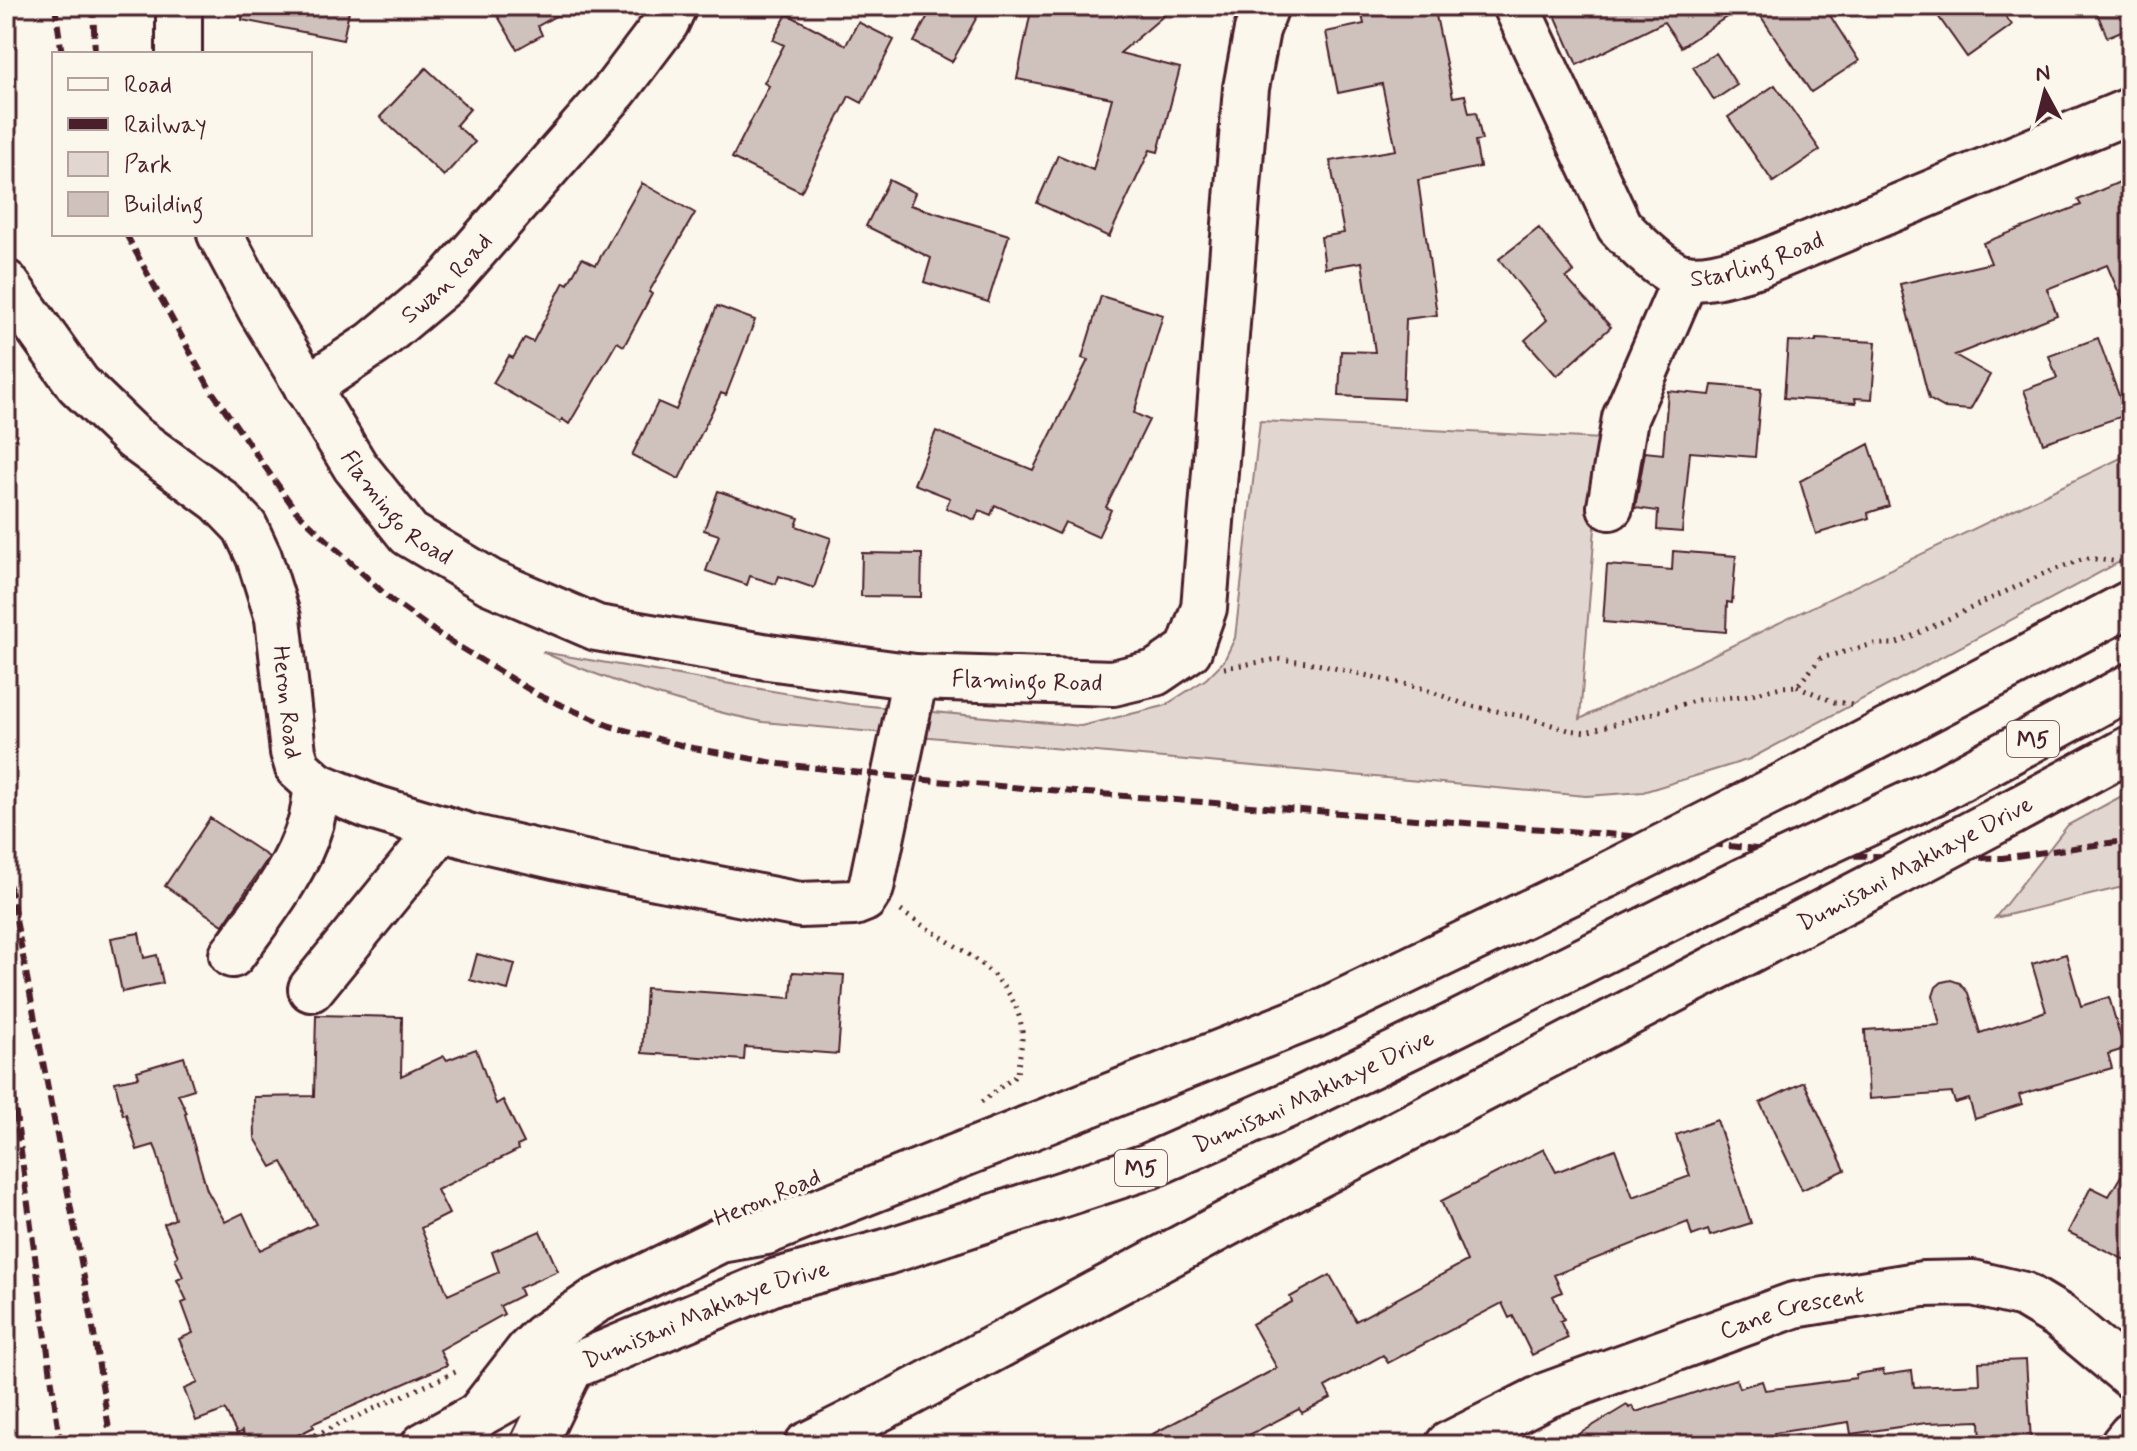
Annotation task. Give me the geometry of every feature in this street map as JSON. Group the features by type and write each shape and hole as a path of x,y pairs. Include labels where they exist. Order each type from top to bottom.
{"street":[{"path":"179,6 179,52"},
{"name":"Swan Road","path":"307,388 374,343 447,282 616,89 666,23 674,6"},
{"path":"1182,655 1189,650 1204,608 1246,88 1257,30 1266,6"},
{"name":"Starling Road","path":"1516,6 1619,226 1642,251 1682,277 1718,275 1760,264 2131,110"},
{"path":"221,236 307,388"},
{"path":"1610,507 1625,418 1686,277"},
{"name":"Heron Road","path":"6,283 78,384 134,438 219,500 245,527 259,557 278,618 293,752 298,768 317,785 371,807 442,828 584,863 800,905 854,903 864,899 871,888"},
{"name":"Flamingo Road","path":"307,388 355,466 409,534 490,582 597,628 768,657 915,677 1113,683 1155,673 1182,655"},
{"path":"476,1435 535,1344 595,1301 720,1240 766,1232 1315,1015 1607,875 2131,603"},
{"path":"871,888 915,677"},
{"name":"Dumisani Makhaye Drive","path":"424,1445 476,1435 554,1375 777,1281 886,1252 1149,1166 1299,1100 1743,881 1935,792 2131,686"},
{"name":"Dumisani Makhaye Drive","path":"807,1445 2131,748"},
{"path":"232,955 276,895 299,854 311,821 317,785"},
{"path":"311,989 442,828"},
{"path":"533,1445 554,1375 567,1350 580,1340 733,1260 766,1232"},
{"name":"Cane Crescent","path":"1448,1445 1547,1395 1794,1305 1923,1284 1973,1283 2024,1295 2059,1316 2131,1376"},
{"path":"2123,1445 2131,1435"}],"path":[{"path":"1797,686 1821,658 1874,644 1895,644 2043,574 2086,558 2131,563"},
{"path":"1182,655 1225,668 1278,659 1308,662 1421,688 1467,705 1586,732 1698,700 1744,696 1781,687 1797,686 1834,702 1852,704"},
{"path":"871,888 926,929 979,961 1009,991 1022,1032 1017,1075 970,1110"},
{"path":"293,1445 457,1372 469,1362"}],"green space":[{"path":"1260,421 1602,439 1580,719 2131,453 2131,556 1750,759 1643,792 1586,796 763,722 651,693 542,652 849,704 1081,726 1164,706 1206,679 1224,661 1235,638"},
{"path":"2131,791 2131,885 1995,918 2068,825"}],"building":[{"path":"243,6 350,6 343,40 242,20"},
{"path":"492,6 573,6 538,26 542,35 517,49"},
{"path":"933,6 983,6 952,62 914,42"},
{"path":"1032,6 1175,6 1120,53 1180,68 1158,152 1150,150 1109,237 1037,203 1058,155 1093,170 1112,98 1017,79"},
{"path":"1360,6 1434,6 1453,97 1465,95 1469,113 1476,112 1482,140 1475,141 1480,167 1418,180 1437,315 1406,319 1403,399 1339,396 1341,351 1375,352 1362,262 1325,268 1321,237 1344,233 1330,161 1396,150 1382,84 1338,93 1326,32 1364,24"},
{"path":"1551,6 1743,6 1681,47 1664,22 1577,65"},
{"path":"1754,6 1824,6 1859,61 1811,92"},
{"path":"1931,6 1998,6 2012,25 1967,57"},
{"path":"2094,6 2131,6 2131,27 2107,37"},
{"path":"787,14 846,45 858,22 894,40 862,103 849,96 801,192 732,158 769,86 764,83 784,45 773,40"},
{"path":"1716,53 1737,85 1714,100 1693,67"},
{"path":"426,68 470,109 456,125 475,142 444,176 380,117"},
{"path":"1775,85 1820,150 1773,182 1728,117"},
{"path":"2131,177 2131,321 2107,265 2047,289 2057,315 1955,355 1990,375 1970,410 1945,408 1929,399 1900,284 1991,263 1983,243 2081,205 2078,200"},
{"path":"889,180 915,193 910,205 1009,235 988,302 924,282 931,258 866,226"},
{"path":"642,183 695,213 649,292 652,294 624,346 617,342 569,424 562,419 560,422 493,383 509,356 513,358 525,338 533,342 564,282 568,284 582,258 596,265"},
{"path":"1539,228 1574,272 1566,278 1611,327 1557,376 1525,340 1547,320 1499,259"},
{"path":"1101,296 1163,315 1134,413 1149,420 1106,507 1111,510 1098,537 1065,522 1059,534 995,505 991,515 979,510 975,520 946,508 950,498 914,484 936,431 1033,470 1088,360 1082,358"},
{"path":"717,306 755,320 726,395 721,393 679,479 632,455 658,402 676,410"},
{"path":"2098,338 2126,415 2043,443 2024,390 2057,378 2049,356"},
{"path":"1816,339 1876,342 1872,399 1855,398 1856,403 1784,398 1788,341 1816,342"},
{"path":"1712,385 1761,389 1755,457 1690,452 1682,532 1657,530 1658,511 1635,508 1645,452 1663,454 1668,391 1710,395"},
{"path":"1869,444 1889,506 1868,513 1869,518 1816,534 1800,481"},
{"path":"718,491 799,518 796,526 831,538 814,588 779,576 776,584 750,576 747,585 706,571 719,535 704,530"},
{"path":"1673,551 1736,556 1732,603 1727,602 1726,632 1603,622 1607,565 1672,570"},
{"path":"862,553 922,554 921,597 861,596"},
{"path":"210,818 269,857 223,925 165,886"},
{"path":"139,933 144,958 157,955 163,983 122,992 111,938"},
{"path":"477,954 515,964 508,990 470,980"},
{"path":"2066,954 2081,1006 2109,997 2124,1049 2108,1054 2112,1068 2019,1095 2022,1104 1975,1119 1969,1099 1955,1103 1952,1093 1869,1099 1865,1030 1940,1025 1933,996 1936,987 1951,980 1960,983 1968,993 1980,1033 2046,1011 2032,964"},
{"path":"793,972 844,975 838,1054 745,1047 744,1060 642,1053 646,988 791,998"},
{"path":"316,1015 402,1017 401,1076 444,1056 447,1060 476,1049 496,1104 503,1100 524,1143 517,1146 518,1150 437,1190 449,1214 421,1228 448,1295 499,1272 492,1252 540,1231 558,1271 519,1288 522,1295 500,1306 504,1314 440,1350 447,1365 312,1424 314,1427 278,1445 248,1445 242,1431 237,1434 225,1410 196,1421 184,1389 198,1383 179,1339 193,1333 182,1303 187,1301 177,1280 183,1277 175,1258 178,1256 164,1224 175,1219 154,1145 137,1150 126,1114 123,1115 115,1082 139,1077 137,1071 184,1057 194,1089 178,1094 187,1113 207,1190 225,1222 243,1213 260,1250 316,1224 282,1162 272,1167 255,1138 254,1097 314,1096"},
{"path":"1804,1082 1845,1170 1802,1190 1760,1103"},
{"path":"1717,1120 1751,1223 1710,1236 1708,1230 1692,1236 1688,1222 1554,1275 1562,1292 1553,1296 1564,1319 1560,1321 1568,1338 1532,1355 1513,1316 1509,1318 1502,1303 1388,1363 1383,1355 1325,1387 1331,1398 1302,1413 1299,1409 1230,1445 1132,1445 1277,1368 1252,1324 1292,1302 1290,1297 1330,1275 1356,1321 1467,1261 1441,1201 1544,1149 1556,1172 1615,1149 1633,1197 1690,1176 1676,1135"},
{"path":"2131,1159 2131,1263 2068,1232 2091,1187 2109,1196"},
{"path":"2026,1360 2031,1441 1981,1444 1980,1421 1926,1423 1851,1434 1849,1422 1774,1433 1777,1445 1561,1445 1627,1405 1636,1412 1736,1379 1739,1388 1762,1381 1765,1390 1856,1378 1856,1374 1883,1370 1884,1375 1912,1371 1914,1387 1980,1384 1979,1362"}],"railway":[{"path":"55,6 62,52"},
{"path":"93,6 95,52"},
{"path":"127,236 209,387 296,511 391,600 440,635 538,695 610,726 688,747 780,764 936,781 1656,838 1811,855 2002,858 2131,840"},
{"path":"6,867 90,1309 109,1429"},
{"path":"6,1040 59,1435"}]}
